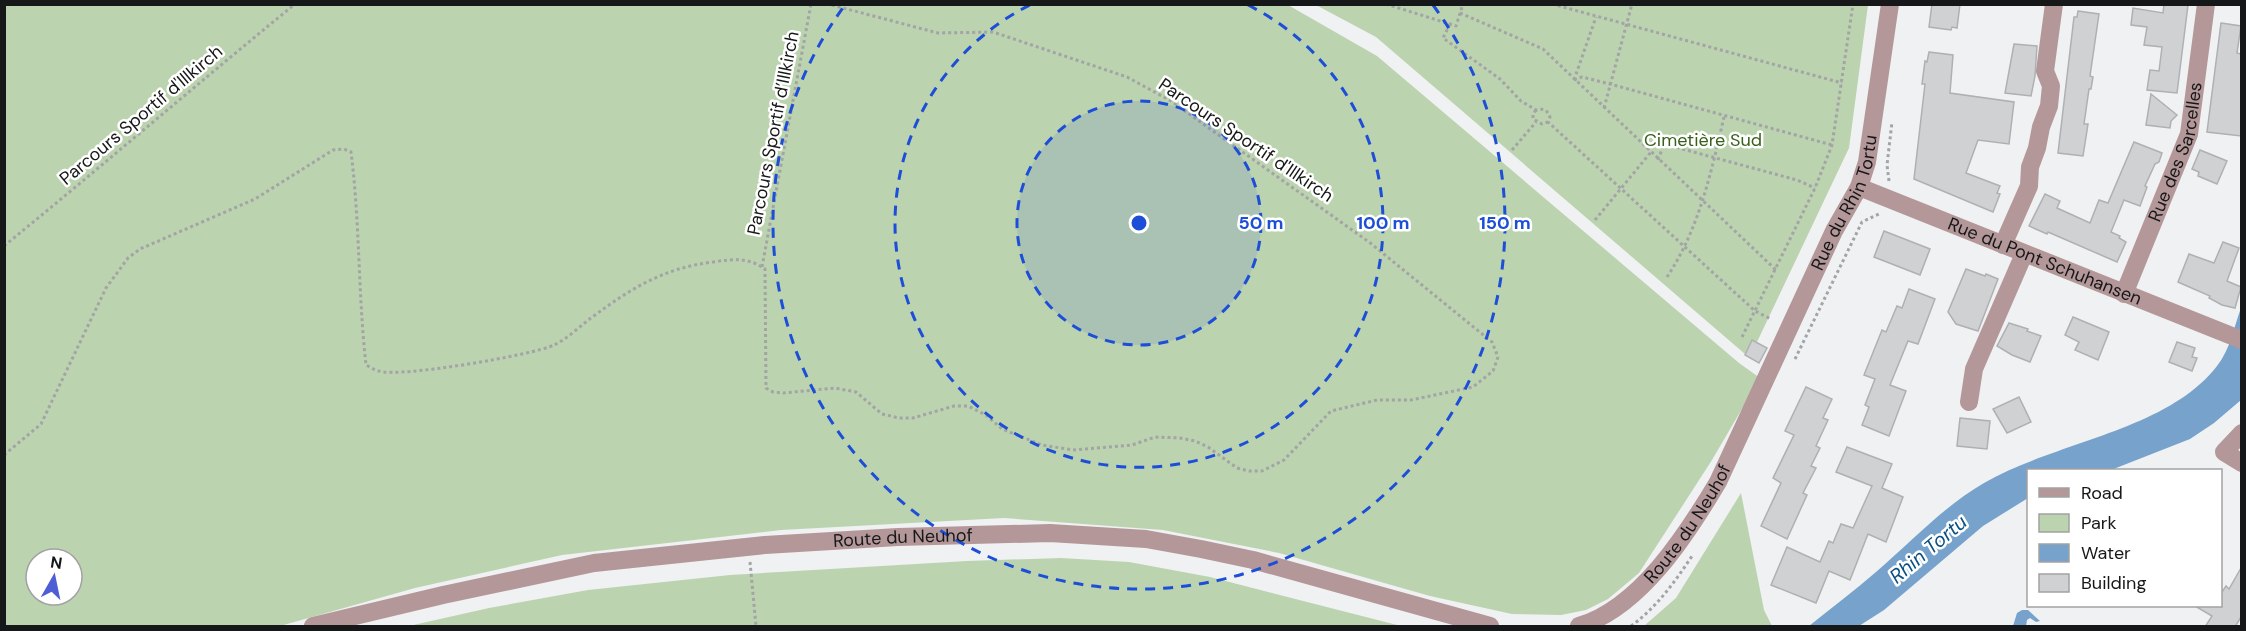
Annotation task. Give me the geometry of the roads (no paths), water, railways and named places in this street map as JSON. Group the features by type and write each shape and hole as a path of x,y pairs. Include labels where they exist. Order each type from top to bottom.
{"street":[{"name":"Rue du Rhin Tortu","path":"1762,390 1836,228 1859,187 1868,156 1890,4"},
{"path":"2003,246 2029,186 2030,167 2049,106 2051,86 2045,71 2055,4"},
{"name":"Rue des Sarcelles","path":"2124,294 2186,143 2206,4"},
{"name":"Rue du Pont Schuhansen","path":"1859,187 2235,338"},
{"path":"1969,402 1974,369 2024,254"},
{"name":"Route du Neuhof","path":"1580,627 1624,603 1670,553 1696,518 1718,482 1762,390"},
{"path":"2241,433 2224,452 2241,463"},
{"name":"Route du Neuhof","path":"313,627 443,594 594,563 776,544 898,537 1050,533 1146,539 1202,549 1253,560 1490,627"}],"water":[{"name":"Rhin Tortu","path":"2241,308 2241,400 2214,423 2190,439 2114,469 2027,469 2027,499 1983,526 1884,610 1859,626 1809,626 1969,492 2012,469 2108,434 2169,406 2196,388 2217,366 2228,346"},
{"path":"2028,610 2040,621 2036,622 2030,618 2026,626 2013,626 2017,613"}],"park label":[{"name":"Cimetière Sud","path":"1703,140"}]}
